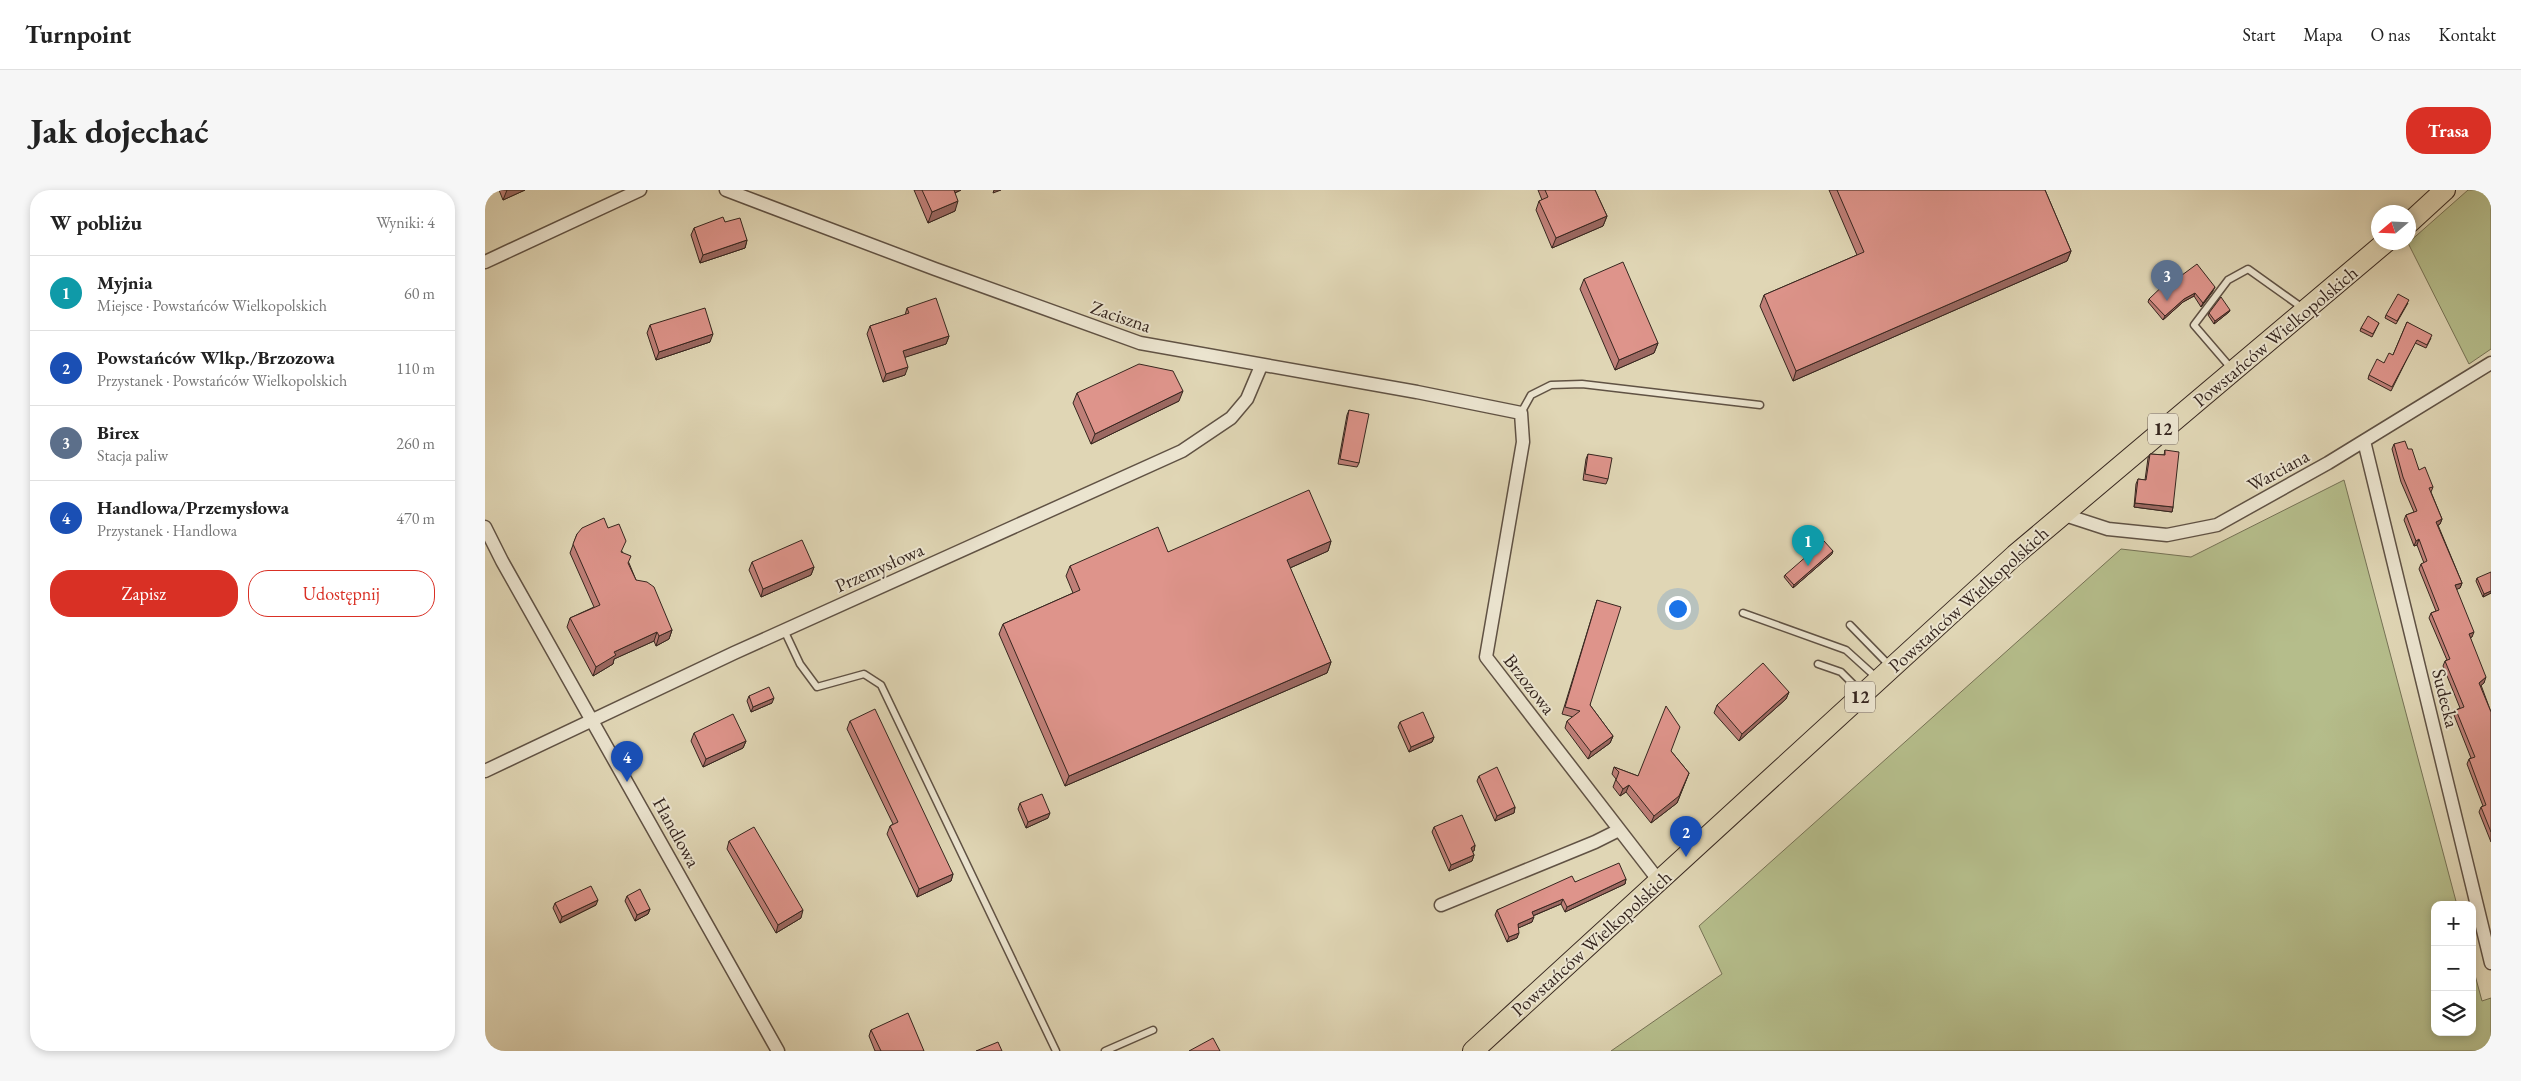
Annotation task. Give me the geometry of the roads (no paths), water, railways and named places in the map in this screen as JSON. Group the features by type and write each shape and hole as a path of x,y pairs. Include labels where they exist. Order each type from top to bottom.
{"main road":[{"path":"2416,217 2445,190"},
{"name":"Powstańców Wielkopolskich","path":"1473,1051 1863,694 2063,514 2376,250"}],"street":[{"path":"485,262 640,190"},
{"name":"Zaciszna","path":"726,190 935,269 1140,343 1261,366 1417,392 1521,413"},
{"name":"Warciana","path":"2063,514 2109,529 2167,535 2185,533 2217,525 2364,441 2491,363"},
{"name":"Przemysłowa","path":"485,771 784,630 1182,451 1231,418 1247,399 1261,366"},
{"name":"Brzozowa","path":"1521,413 1523,442 1486,658 1659,881"},
{"name":"Sudecka","path":"2364,441 2491,963"},
{"name":"Handlowa","path":"485,527 502,561 778,1051"},
{"path":"1441,906 1595,842 1619,830"}],"lane":[{"path":"2233,370 2194,325 2229,280 2247,269 2305,310"},
{"path":"1521,413 1531,395 1551,385 1581,384 1760,406"},
{"path":"1743,613 1846,650 1885,674"},
{"path":"1850,625 1885,674"},
{"path":"784,630 800,664 817,687 864,674 881,684 1056,1051"},
{"path":"1818,664 1841,672 1863,694"},
{"path":"1105,1051 1153,1030"}],"place":[{"name":"Birex","path":"2167,301"},
{"name":"Myjnia","path":"1808,566"},
{"name":"Handlowa/Przemysłowa","path":"627,782"},
{"name":"Powstańców Wlkp./Brzozowa","path":"1686,857"}]}
